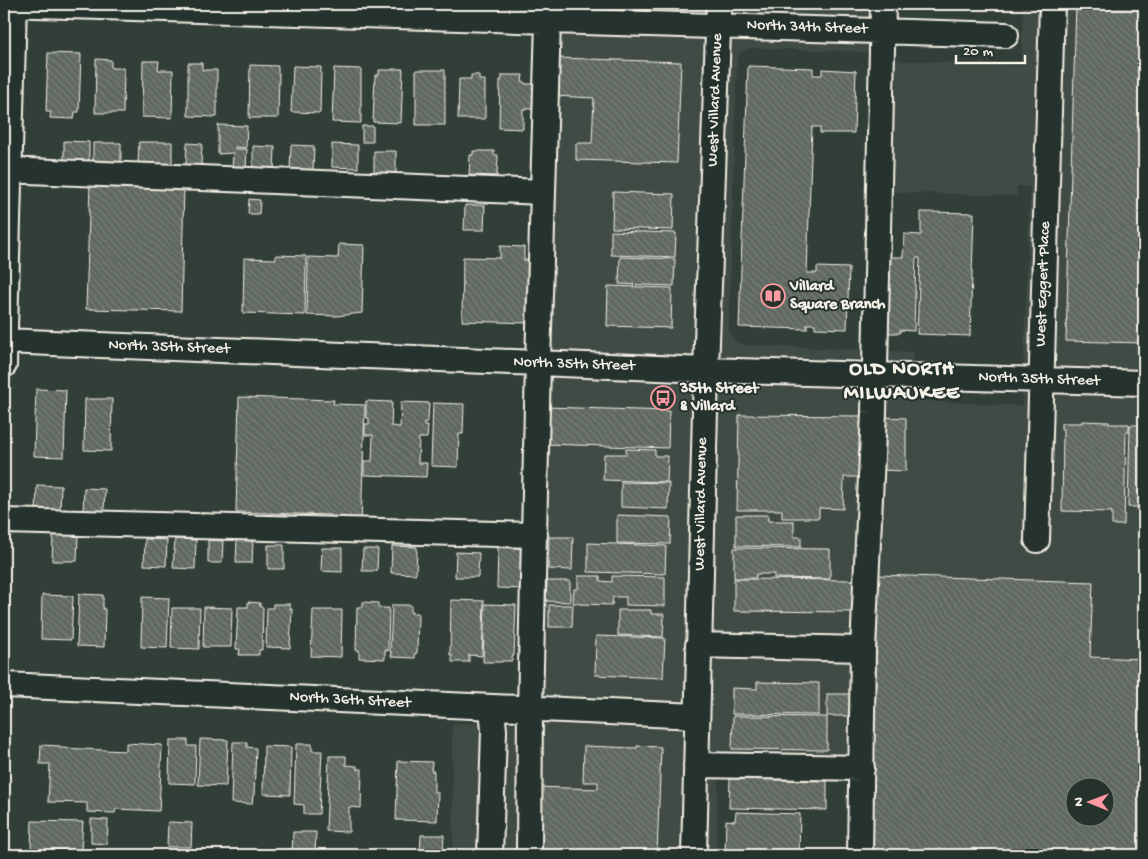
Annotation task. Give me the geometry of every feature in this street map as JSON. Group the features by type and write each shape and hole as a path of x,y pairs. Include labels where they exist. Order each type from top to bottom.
{"street":[{"name":"North 34th Street","path":"4,4 485,11 548,21 719,15 879,31 1006,35"},
{"path":"4,364 6,170 14,4"},
{"path":"866,4 879,31"},
{"path":"860,855 863,649 874,375 879,31 883,4"},
{"name":"West Eggert Place","path":"1037,540 1052,4"},
{"name":"West Villard Avenue","path":"694,855 706,370 719,15"},
{"path":"529,855 530,709 548,21"},
{"path":"6,170 543,192"},
{"name":"North 35th Street","path":"4,341 706,370 1144,383"},
{"path":"4,521 535,536"},
{"path":"698,645 863,649"},
{"name":"North 36th Street","path":"4,685 697,716"},
{"path":"490,855 494,730 492,707"},
{"path":"696,765 862,768"}],"shaded area":[{"path":"542,4 893,4 871,52 750,48 739,54 737,60 730,335 738,343 744,345 913,352 910,400 1022,406 1030,187 1017,186 1017,196 888,192 891,60 1021,65 1023,4 1144,4 1144,855 865,855 854,785 842,781 718,778 716,855 453,855 452,723 536,724 553,5"}],"building":[{"path":"1076,4 1144,4 1144,343 1066,341"},
{"path":"48,53 81,54 79,112 75,112 74,119 50,118 51,112 46,112"},
{"path":"556,58 681,62 677,163 576,160 576,143 592,143 594,98 555,96"},
{"path":"96,59 111,60 111,68 124,68 123,113 95,113"},
{"path":"143,61 159,61 158,70 173,70 172,118 142,117"},
{"path":"188,63 202,63 202,70 217,70 217,117 188,116"},
{"path":"250,65 278,66 278,118 249,118"},
{"path":"293,66 321,67 320,113 291,112"},
{"path":"748,66 813,68 813,75 822,75 822,69 856,71 854,133 820,133 820,127 812,127 807,273 817,273 817,267 849,268 847,329 815,328 815,324 807,324 807,329 739,327"},
{"path":"334,68 361,69 361,123 332,122"},
{"path":"403,69 401,123 373,122 375,75 379,75 379,70"},
{"path":"416,70 445,70 445,125 416,125"},
{"path":"471,75 479,75 479,80 485,80 485,119 458,119 459,79 471,79"},
{"path":"502,75 523,75 522,82 533,84 533,109 523,109 523,129 499,128 500,80 502,80"},
{"path":"218,125 247,126 246,148 235,147 235,149 247,149 246,170 232,170 233,153 218,154"},
{"path":"362,126 373,126 373,142 362,142"},
{"path":"64,141 89,142 89,164 64,164"},
{"path":"139,142 172,142 172,166 138,165"},
{"path":"93,143 121,143 121,164 93,164"},
{"path":"187,143 202,144 201,166 186,165"},
{"path":"332,144 358,145 358,168 332,167"},
{"path":"291,145 314,146 313,170 290,169"},
{"path":"253,146 275,147 274,170 253,169"},
{"path":"374,151 396,151 396,174 374,174"},
{"path":"473,151 494,151 494,155 498,155 497,176 469,175 470,155 473,155"},
{"path":"90,184 184,186 181,311 86,309"},
{"path":"613,192 674,194 673,230 612,228"},
{"path":"249,199 260,200 259,214 248,214"},
{"path":"465,205 485,205 484,230 464,230"},
{"path":"921,212 974,213 970,336 917,334 920,258 916,258 914,331 900,330 900,333 888,333 888,331 882,330 884,257 903,257 904,234 921,235"},
{"path":"611,231 676,233 675,257 611,255"},
{"path":"339,244 364,245 362,313 337,316 307,315 308,257 338,258"},
{"path":"500,246 524,247 524,260 532,260 531,323 462,321 463,257 500,258"},
{"path":"276,255 306,256 305,315 243,313 244,258 276,259"},
{"path":"620,257 675,259 674,286 619,284"},
{"path":"608,286 672,288 671,328 607,326"},
{"path":"36,389 66,390 64,457 34,456"},
{"path":"239,397 334,400 333,404 365,405 361,525 331,524 331,515 236,512"},
{"path":"85,399 112,399 111,451 84,450"},
{"path":"366,401 392,402 391,426 400,427 401,402 429,403 428,422 424,422 424,426 428,426 427,438 419,438 418,463 427,463 426,477 364,475 364,461 372,461 373,435 365,435 365,424 369,424 369,418 366,418"},
{"path":"433,403 464,404 463,434 459,434 458,467 431,466"},
{"path":"546,407 669,411 668,448 545,444"},
{"path":"739,415 862,416 862,477 844,477 843,509 819,508 819,518 782,518 782,510 737,510"},
{"path":"880,417 906,418 906,471 879,470"},
{"path":"1082,421 1129,424 1129,431 1126,431 1124,525 1112,525 1112,512 1062,511 1063,429 1061,429 1061,423 1082,423"},
{"path":"1130,425 1144,425 1142,507 1128,507"},
{"path":"626,449 655,450 655,456 668,456 667,482 603,480 604,454 626,454"},
{"path":"621,482 669,483 668,509 621,507"},
{"path":"37,485 61,486 60,512 36,511"},
{"path":"84,488 105,489 104,512 83,511"},
{"path":"617,515 671,517 670,544 617,543"},
{"path":"736,515 768,515 768,521 794,521 794,537 801,537 801,547 736,546"},
{"path":"53,535 78,536 77,561 52,561"},
{"path":"549,537 573,537 572,570 548,569"},
{"path":"145,539 167,540 166,566 144,565"},
{"path":"175,539 196,540 195,569 173,568"},
{"path":"208,540 223,541 222,563 208,563"},
{"path":"237,540 253,541 252,563 236,563"},
{"path":"588,543 666,546 665,574 588,572"},
{"path":"268,545 284,545 284,569 268,569"},
{"path":"392,546 417,547 416,574 391,573"},
{"path":"498,547 522,548 521,589 497,588"},
{"path":"322,548 342,548 342,572 321,571"},
{"path":"734,548 830,549 830,579 774,578 774,574 756,574 756,578 734,578"},
{"path":"363,549 378,549 377,571 362,571"},
{"path":"456,552 479,553 478,577 455,577"},
{"path":"878,575 1093,582 1090,657 1144,659 1144,855 872,855"},
{"path":"578,576 600,576 600,581 612,582 612,576 665,577 665,606 626,605 626,597 613,597 612,605 573,603 574,589 578,589"},
{"path":"734,579 858,580 859,612 734,611"},
{"path":"547,581 570,581 570,602 546,601"},
{"path":"79,594 103,595 103,609 105,609 104,647 77,646"},
{"path":"42,595 73,596 71,640 41,639"},
{"path":"142,597 169,598 167,648 141,647"},
{"path":"451,600 484,601 482,656 469,655 469,662 452,662 452,655 450,655"},
{"path":"248,602 260,603 260,607 263,607 262,650 259,650 259,655 239,655 240,649 236,649 238,607 248,607"},
{"path":"363,602 378,603 378,608 389,608 388,651 385,650 385,659 359,658 359,650 356,650 357,607 363,607"},
{"path":"273,604 290,604 290,609 292,609 290,648 266,647 267,608 273,608"},
{"path":"485,604 516,605 514,656 512,656 512,661 483,662"},
{"path":"392,605 411,605 411,613 418,613 417,653 415,653 415,658 391,657"},
{"path":"549,605 573,605 572,627 549,627"},
{"path":"204,607 232,608 231,647 203,647"},
{"path":"172,608 200,608 199,649 171,648"},
{"path":"313,610 342,610 341,657 311,656"},
{"path":"618,610 651,610 651,614 664,614 663,637 618,635"},
{"path":"596,636 665,638 663,678 595,675"},
{"path":"757,682 819,683 819,715 732,714 732,688 757,689"},
{"path":"827,694 851,694 851,716 827,716"},
{"path":"733,716 827,717 827,750 732,749"},
{"path":"200,739 228,740 226,786 198,785"},
{"path":"170,740 188,740 188,746 196,746 195,784 169,783"},
{"path":"233,742 247,742 247,747 256,748 252,804 231,803"},
{"path":"126,743 162,745 159,811 116,809 115,813 87,812 87,803 48,802 50,764 40,764 41,745 60,746 60,748 126,751"},
{"path":"296,744 312,744 312,751 322,751 319,814 304,814 304,805 294,804"},
{"path":"264,746 291,747 290,795 263,794"},
{"path":"584,746 661,747 657,855 535,852 537,787 598,789 598,782 583,782"},
{"path":"329,756 346,756 346,765 357,766 357,769 362,769 361,808 349,807 349,832 326,831"},
{"path":"398,761 432,762 431,771 434,771 434,792 438,792 437,821 396,820"},
{"path":"730,779 827,781 827,810 729,808"},
{"path":"736,812 800,814 799,855 725,855 726,820 735,821"},
{"path":"91,819 108,820 107,844 91,843"},
{"path":"32,821 83,822 81,851 31,849"},
{"path":"168,822 192,823 191,847 167,847"},
{"path":"293,832 316,832 315,854 292,853"},
{"path":"421,835 444,835 443,855 420,855"}],"place":[{"name":"Villard Square Branch","path":"773,296"},
{"name":"35th Street & Villard","path":"663,398"}],"district":[{"name":"OLD NORTH MILWAUKEE","path":"902,382"}]}
